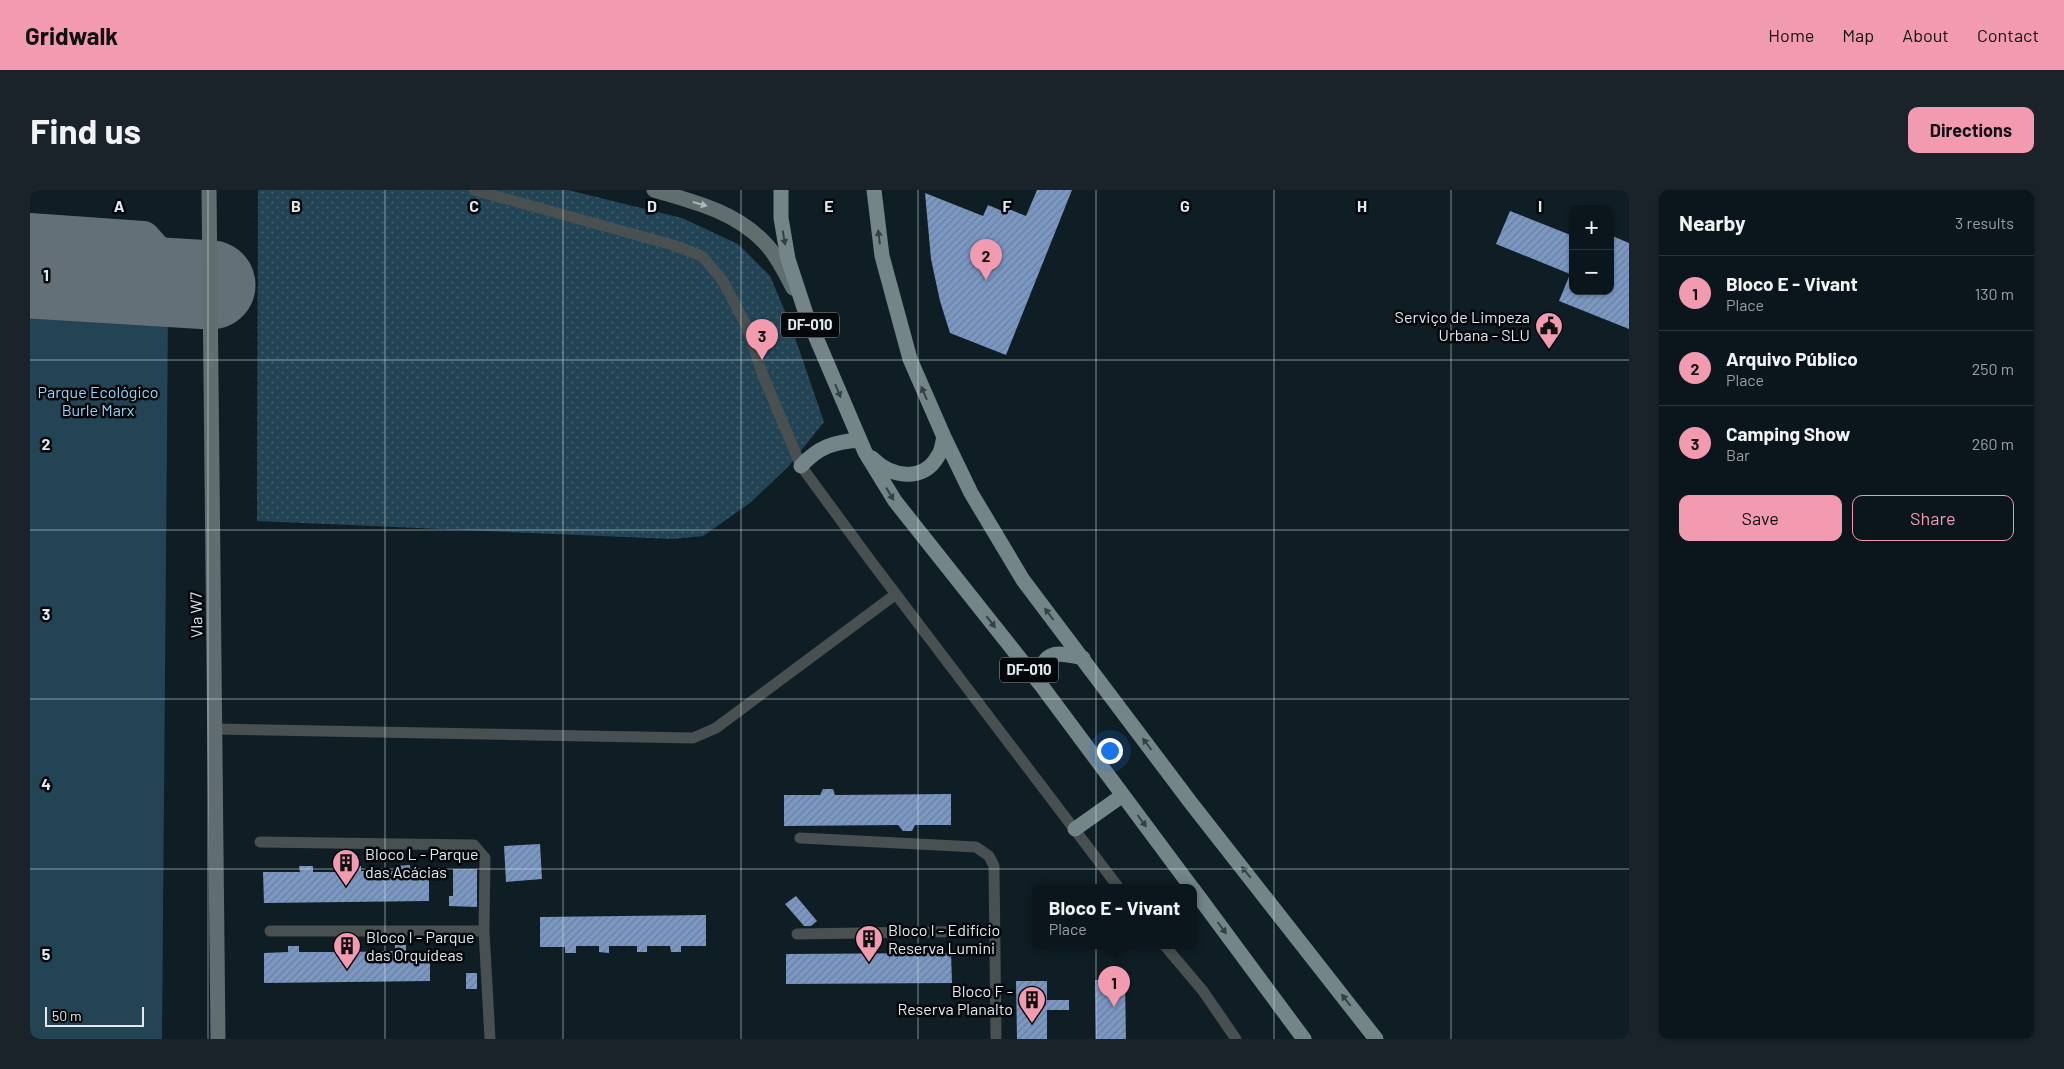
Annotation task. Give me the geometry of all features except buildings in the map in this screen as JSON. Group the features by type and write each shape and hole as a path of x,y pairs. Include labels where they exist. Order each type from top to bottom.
{"main road":[{"name":"Vla W7","path":"209,190 218,1039"},
{"path":"654,190 710,207 739,222 765,243 781,265 806,314"},
{"name":"DF-010","path":"781,190 781,218 788,259 806,314 862,446 895,501 1041,685 1188,884"},
{"name":"DF-010","path":"874,190 882,256 910,359 971,493 1023,580 1191,803 1376,1039"},
{"path":"801,466 812,454 829,445 862,446 880,467 902,474 917,474 929,468 938,458 944,437"},
{"path":"1041,685 1040,669 1046,659 1060,652 1083,658"},
{"path":"1074,829 1123,795"},
{"name":"DF-010","path":"1197,896 1304,1039"}],"street":[{"path":"474,190 673,245 702,256 723,281 747,327 762,373 801,466 1116,884"},
{"path":"215,729 693,738 716,728 896,594"},
{"path":"800,838 976,847 989,856 994,866 996,1039"},
{"path":"260,842 474,845 486,858 484,932 490,1039"},
{"path":"270,931 484,932"},
{"path":"797,934 995,931"},
{"path":"1168,949 1203,991 1236,1039"}],"green space":[{"path":"258,190 568,190 682,218 738,244 770,276 790,323 824,422 788,467 750,503 703,536 672,539 257,521"},
{"name":"Parque Ecológico Burle Marx","path":"30,309 168,315 162,1039 30,1039"}],"taxiway":[{"path":"30,231 143,239 161,259 164,282"}],"runway":[{"path":"30,274 211,285"}],"place":[{"name":"Arquivo Público","path":"986,280"},
{"name":"Serviço de Limpeza Urbana - SLU","path":"1549,350"},
{"name":"Camping Show","path":"762,360"},
{"name":"Bloco L - Parque das Acácias","path":"346,887"},
{"name":"Bloco I - Edifício Reserva Lumini","path":"869,963"},
{"name":"Bloco I - Parque das Orquídeas","path":"347,970"},
{"name":"Bloco E - Vivant","path":"1114,1007"},
{"name":"Bloco F - Reserva Planalto","path":"1032,1024"}]}
